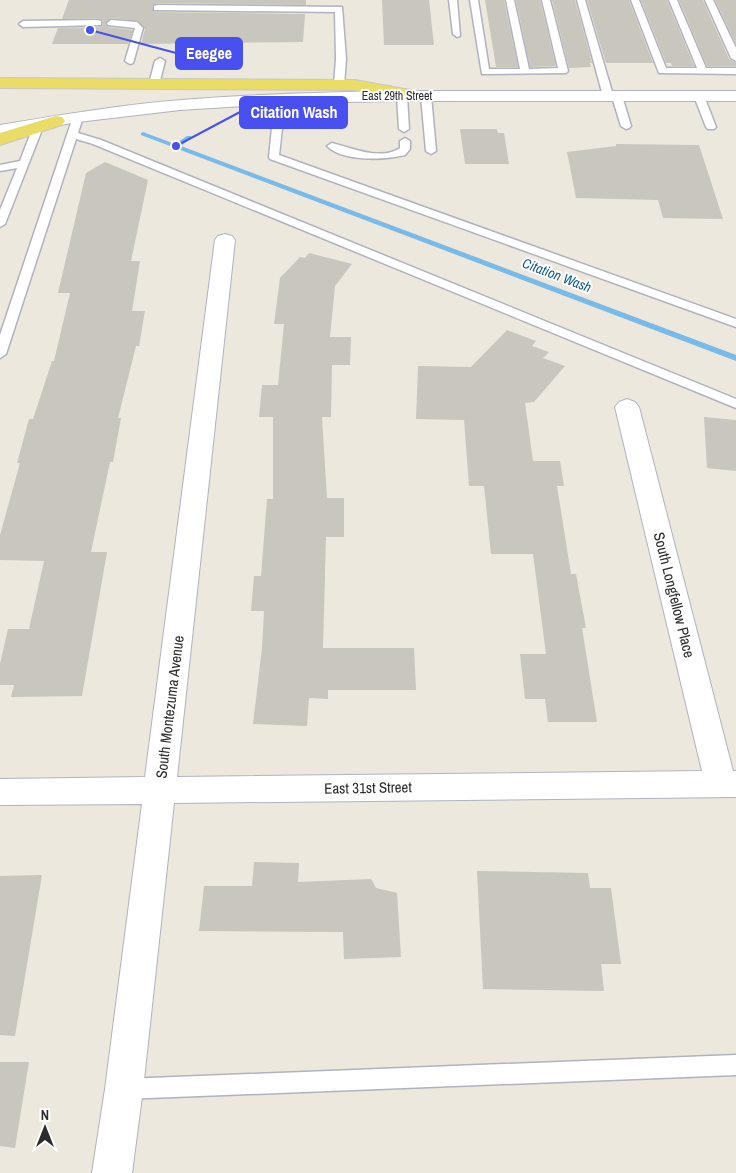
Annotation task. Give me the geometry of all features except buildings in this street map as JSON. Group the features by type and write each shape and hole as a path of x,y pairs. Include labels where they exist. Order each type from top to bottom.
{"main road":[{"path":"0,83 154,84 336,91"},
{"path":"0,139 56,121"}],"street":[{"name":"East 29th Street","path":"0,130 78,117 180,105 290,98 336,91 415,96 736,96"},
{"name":"South Montezuma Avenue","path":"112,1173 124,1089 225,240"},
{"name":"South Longfellow Place","path":"627,407 728,784"},
{"name":"East 31st Street","path":"0,792 728,784"}],"lane":[{"path":"453,0 457,34"},
{"path":"474,0 485,72 562,71 546,0"},
{"path":"510,0 525,72"},
{"path":"581,0 613,96 626,126"},
{"path":"635,0 662,71 736,71"},
{"path":"673,0 703,71"},
{"path":"709,0 736,58"},
{"path":"157,8 339,9 341,59 332,119"},
{"path":"24,24 98,23"},
{"path":"111,23 132,23 139,28 130,61"},
{"path":"154,84 160,60"},
{"path":"404,129 415,96"},
{"path":"415,96 431,151"},
{"path":"699,96 711,127"},
{"path":"290,98 287,120 277,128 274,156 736,323"},
{"path":"0,354 78,117"},
{"path":"0,224 38,127"},
{"path":"72,136 97,142 143,160 736,404"},
{"path":"332,146 343,152 363,157 381,156 401,154 405,149 405,141"},
{"path":"0,168 24,163"},
{"path":"124,1089 736,1065"}],"waterway":[{"name":"Citation Wash","path":"143,134 736,358"},
{"path":"176,146 189,137"}],"place":[{"name":"Eeegee","path":"90,30"},
{"name":"Citation Wash","path":"176,146"}]}
